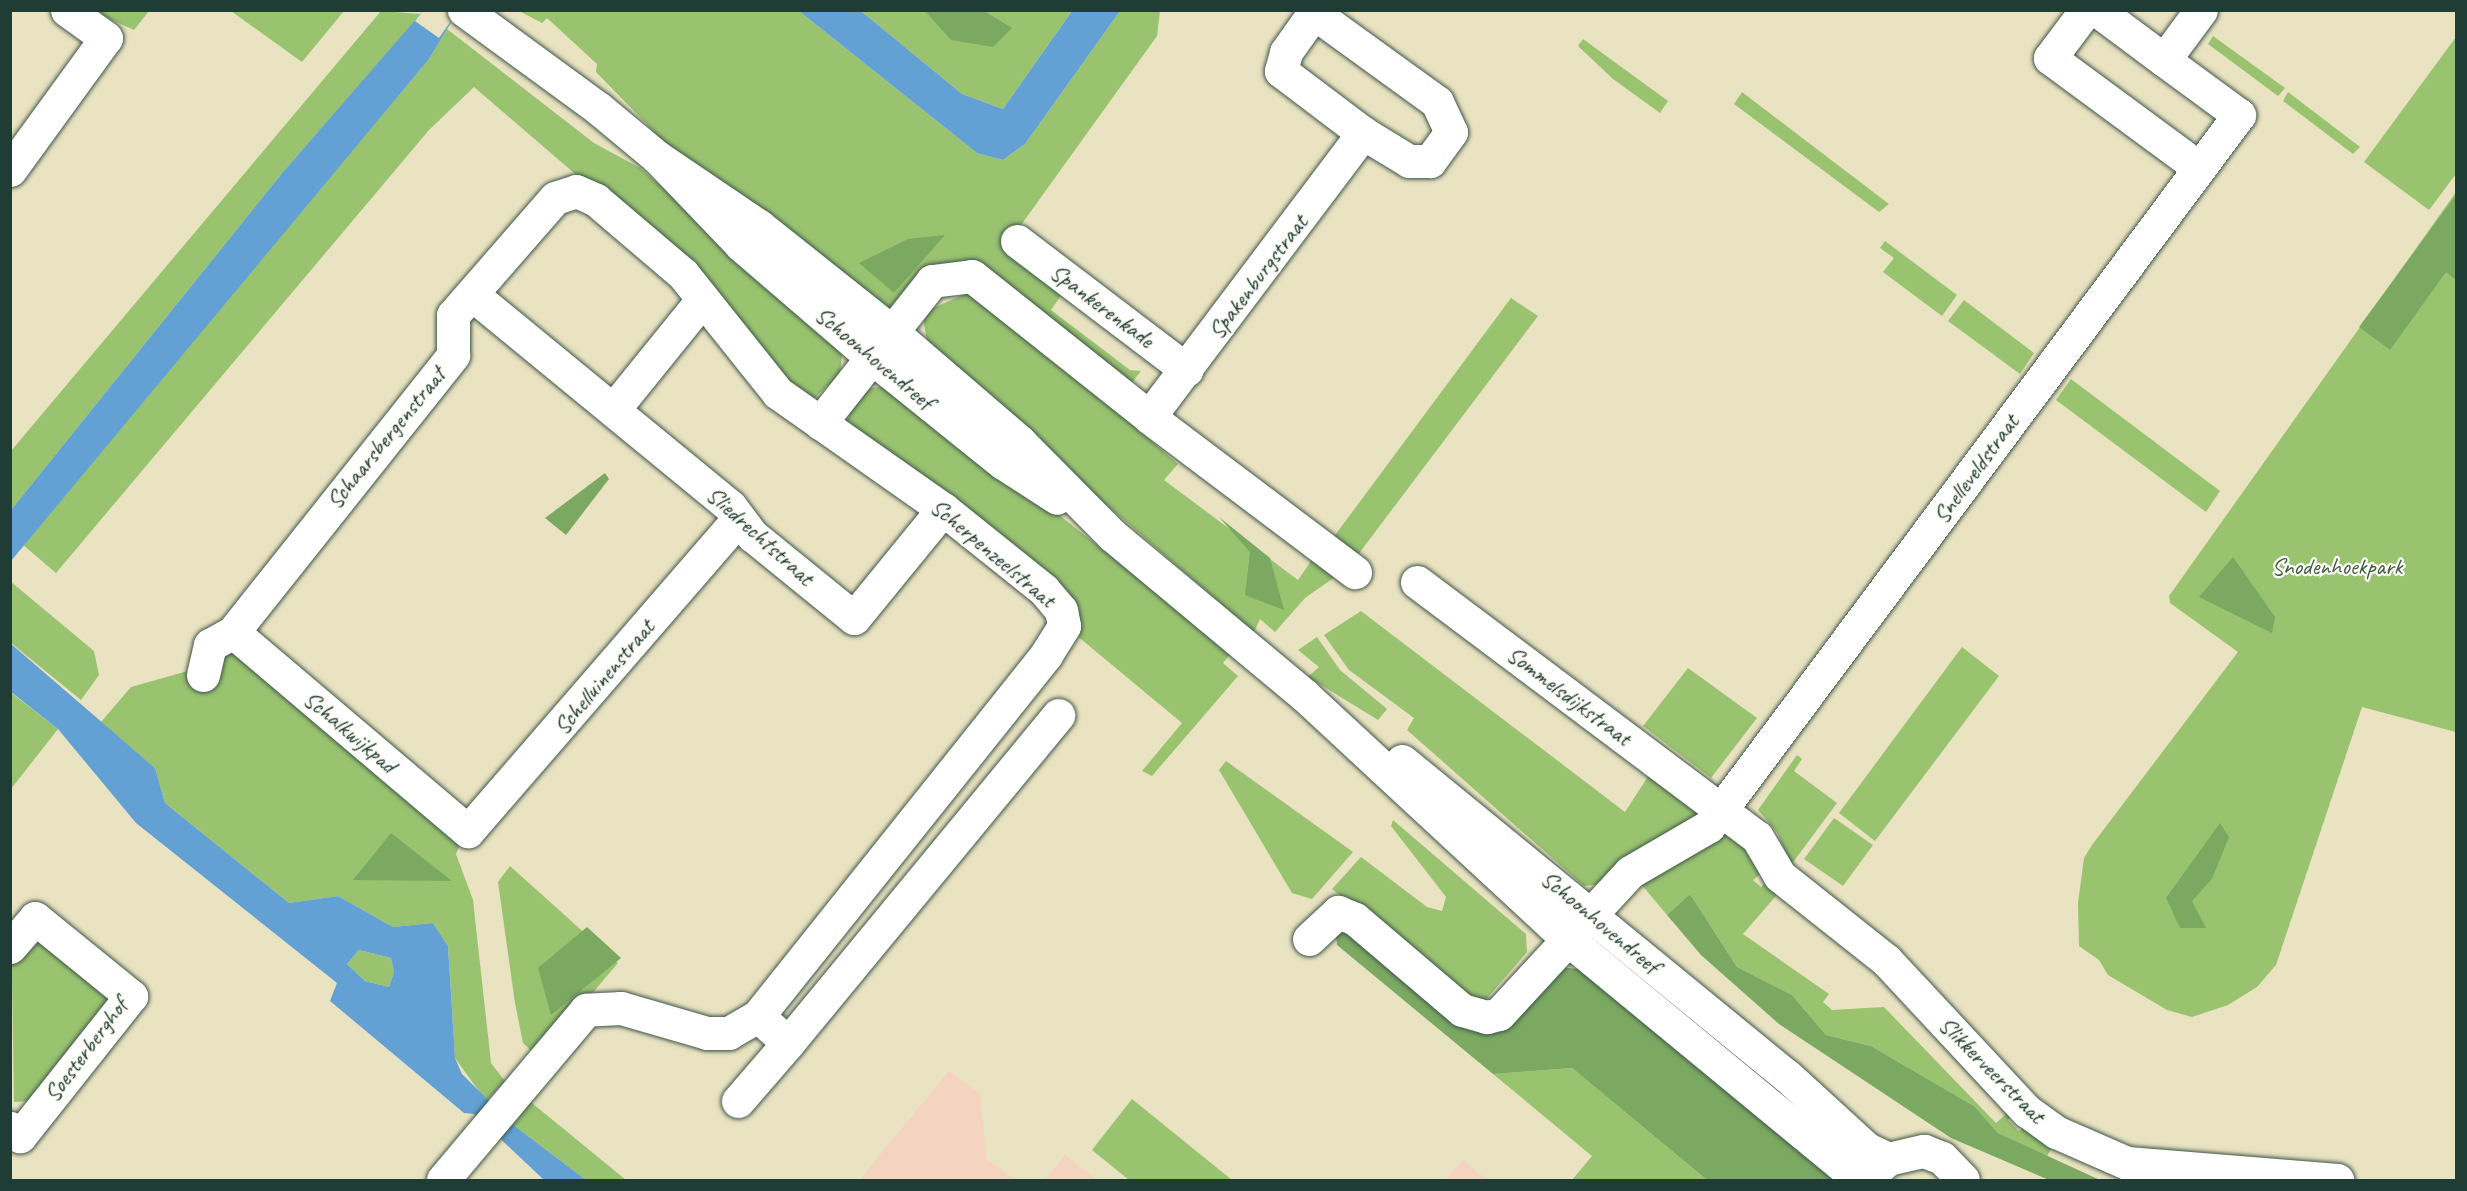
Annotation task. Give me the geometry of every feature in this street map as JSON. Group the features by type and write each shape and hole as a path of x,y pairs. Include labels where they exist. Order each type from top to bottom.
{"street":[{"path":"10,170 106,38 67,10"},
{"name":"Schoonhovendreef","path":"464,10 657,158 759,226 891,331 1020,441 1112,535 1304,695 1570,941 1860,1180"},
{"path":"2086,10 2050,58 2199,168"},
{"path":"2097,10 2164,60 2201,10"},
{"path":"1315,12 1437,102 1451,132 1430,161 1409,161 1363,133 1281,71 1286,52 1315,12"},
{"name":"Snelleveldstraat","path":"1309,939 1338,912 1355,919 1462,1010 1487,1017 1506,1009 1640,863 1701,833 1723,810 2239,115 2164,60"},
{"name":"Spakenburgstraat","path":"1149,417 1187,370 1363,133"},
{"name":"Schoonhovendreef","path":"657,158 741,245 871,357 1003,463 1112,535"},
{"name":"Schaarsbergenstraat","path":"203,675 210,645 233,632 453,355 453,315 474,296 555,198 576,191 596,200 683,274 778,393 820,423"},
{"name":"Spankerenkade","path":"1017,241 1187,370"},
{"path":"820,423 932,280 972,276 1149,417 1355,572"},
{"name":"Sliedrechtstraat","path":"474,296 730,506 737,521 854,618 943,509"},
{"path":"613,410 702,300"},
{"name":"Scherpenzeelstraat","path":"443,1180 586,1010 621,1008 707,1033 729,1033 758,1017 953,771 1064,626 1061,610 1044,590 943,509 820,423"},
{"name":"Schelluinenstraat","path":"468,831 737,521"},
{"name":"Sommelsdijkstraat","path":"1417,582 1723,810"},
{"name":"Schalkwijkpad","path":"233,632 468,831"},
{"name":"Schoonhovendreef","path":"1304,695 1381,744 1591,915 1867,1149 1878,1170"},
{"path":"738,1101 1058,715"},
{"path":"953,771 988,801"},
{"name":"Slikkerveerstraat","path":"1723,810 1757,837 1780,876 1886,960 2027,1111 2056,1132 2127,1163 2337,1180"},
{"path":"883,859 918,885"},
{"name":"Soesterberghof","path":"10,947 36,918 131,996 20,1136 10,1128"},
{"path":"758,1017 788,1043"},
{"path":"1878,1170 1924,1151 1942,1158 1963,1180"}],"shaded area":[{"path":"949,1071 980,1094 987,1160 1016,1180 859,1180"},
{"path":"1065,1155 1097,1180 1045,1180"},
{"path":"1463,1160 1486,1179 1495,1180 1445,1180"}],"green space":[{"path":"344,10 302,62 231,11"},
{"path":"92,11 149,11 134,30"},
{"path":"381,11 421,14 283,172 11,510 11,451"},
{"path":"519,11 799,11 977,153 1003,160 1025,144 1120,11 1160,11 1157,36 1003,250 1062,294 1051,310 1130,370 1141,371 1127,389 973,264 936,264 906,307 876,309 674,152 596,72 597,64 547,18 542,23"},
{"path":"861,11 1072,11 1003,109 962,94"},
{"path":"925,11 984,11 1012,28 993,47 951,40"},
{"path":"447,29 594,143 640,168 843,345 840,374 809,403 623,215 474,87 429,130 56,573 22,544 429,59"},
{"path":"2213,36 2285,88 2278,96 2208,44"},
{"path":"2456,37 2456,174 2429,210 2364,162"},
{"path":"1583,39 1668,101 1660,113 1613,79 1578,46"},
{"path":"1742,92 1889,204 1879,212 1734,104"},
{"path":"2288,92 2360,147 2353,154 2283,101"},
{"name":"Snodenhoekpark","path":"2456,192 2456,732 2362,707 2276,965 2257,987 2228,1005 2192,1017 2167,1010 2108,975 2099,960 2079,946 2078,903 2084,858 2092,845 2238,652 2170,603 2169,596"},
{"path":"2456,195 2456,280 2446,272 2390,350 2359,327"},
{"path":"945,235 894,293 859,263 908,239"},
{"path":"1885,241 1957,295 1942,316 1883,272 1894,258 1880,248"},
{"path":"974,290 1178,464 1164,480 1298,580 1318,551 1345,570 1305,598 1275,632 1260,619 1254,632 929,352 922,313"},
{"path":"1511,298 1538,316 1351,564 1327,546"},
{"path":"1964,300 2034,353 2020,374 1948,321"},
{"path":"2071,379 2220,491 2206,512 2056,400"},
{"path":"895,385 1232,652 1223,663 1238,676 1152,776 1142,771 1182,723 1070,630 847,422 854,399 871,388"},
{"path":"605,473 609,479 566,535 545,518"},
{"path":"1219,517 1270,558 1284,610 1245,595 1250,552"},
{"path":"2233,557 2275,617 2272,633 2199,597"},
{"path":"10,581 94,651 99,675 81,700 11,643"},
{"path":"1361,611 1625,812 1649,775 1698,809 1698,824 1604,884 1584,886 1407,730 1414,718 1349,670 1324,635"},
{"path":"1317,637 1340,670 1387,709 1378,720 1308,677 1319,667 1298,650"},
{"path":"1962,647 1999,676 1875,841 1839,813"},
{"path":"231,651 460,844 456,854 473,900 491,1063 505,1081 486,1101 455,1058 448,946 433,923 393,927 338,896 289,903 165,803 155,768 101,722 131,687 216,663"},
{"path":"1688,668 1757,718 1711,778 1643,726"},
{"path":"10,692 58,729 11,789 10,789"},
{"path":"1797,755 1802,759 1794,771 1837,803 1791,865 1777,832 1758,810"},
{"path":"1226,761 1353,852 1312,899 1292,893 1219,770"},
{"path":"1834,818 1873,845 1843,886 1804,859"},
{"path":"1393,820 1526,934 1527,952 1483,1003 1463,998 1332,889 1361,857 1427,907 1442,911 1446,897 1391,826"},
{"path":"2220,823 2229,837 2212,879 2192,901 2206,928 2180,928 2166,898"},
{"path":"1723,829 1744,837 1763,872 1753,880 1761,887 1770,878 1781,890 1743,934 1829,994 1823,1002 1832,1010 1884,1007 1996,1123 2013,1108 2017,1111 2008,1120 2019,1131 2027,1125 2055,1142 2047,1156 1998,1133 1974,1106 1871,1046 1826,1035 1792,995 1737,967 1690,894 1667,915 1641,884"},
{"path":"391,833 452,881 353,880"},
{"path":"510,866 618,963 538,1057 523,1043 515,1003 498,882"},
{"path":"1690,894 1737,967 1792,995 1826,1035 1871,1046 1974,1106 1998,1133 2100,1180 2049,1180 1951,1138 1779,1024 1701,955 1667,915"},
{"path":"26,911 120,995 30,1101 14,1102 11,920"},
{"path":"587,927 621,958 551,1015 538,968"},
{"path":"1348,931 1468,1029 1490,1033 1506,1025 1559,967 1589,970 1842,1180 1707,1180 1572,1068 1493,1074 1337,945 1336,933"},
{"path":"359,950 391,958 394,972 389,987 365,981 347,964"},
{"path":"1572,1068 1707,1180 1572,1180 1592,1156 1493,1074"},
{"path":"1132,1099 1232,1180 1129,1180 1092,1150"},
{"path":"523,1102 532,1103 626,1180 586,1180 508,1121"}],"water":[{"path":"423,11 458,11 429,59 11,561 11,510 283,172"},
{"path":"799,11 861,11 962,94 1003,109 1072,11 1120,11 1025,144 1003,160 977,153"},
{"path":"10,643 155,768 165,803 289,903 338,896 393,927 433,923 448,946 455,1058 462,1074 512,1124 586,1180 544,1180 474,1114 464,1113 330,1001 337,983 136,823 58,729 11,692","holes":["359,950 391,958 394,972 389,987 365,981 347,964"]}],"pier":[{"path":"423,11 458,11 439,38 415,21"}]}
